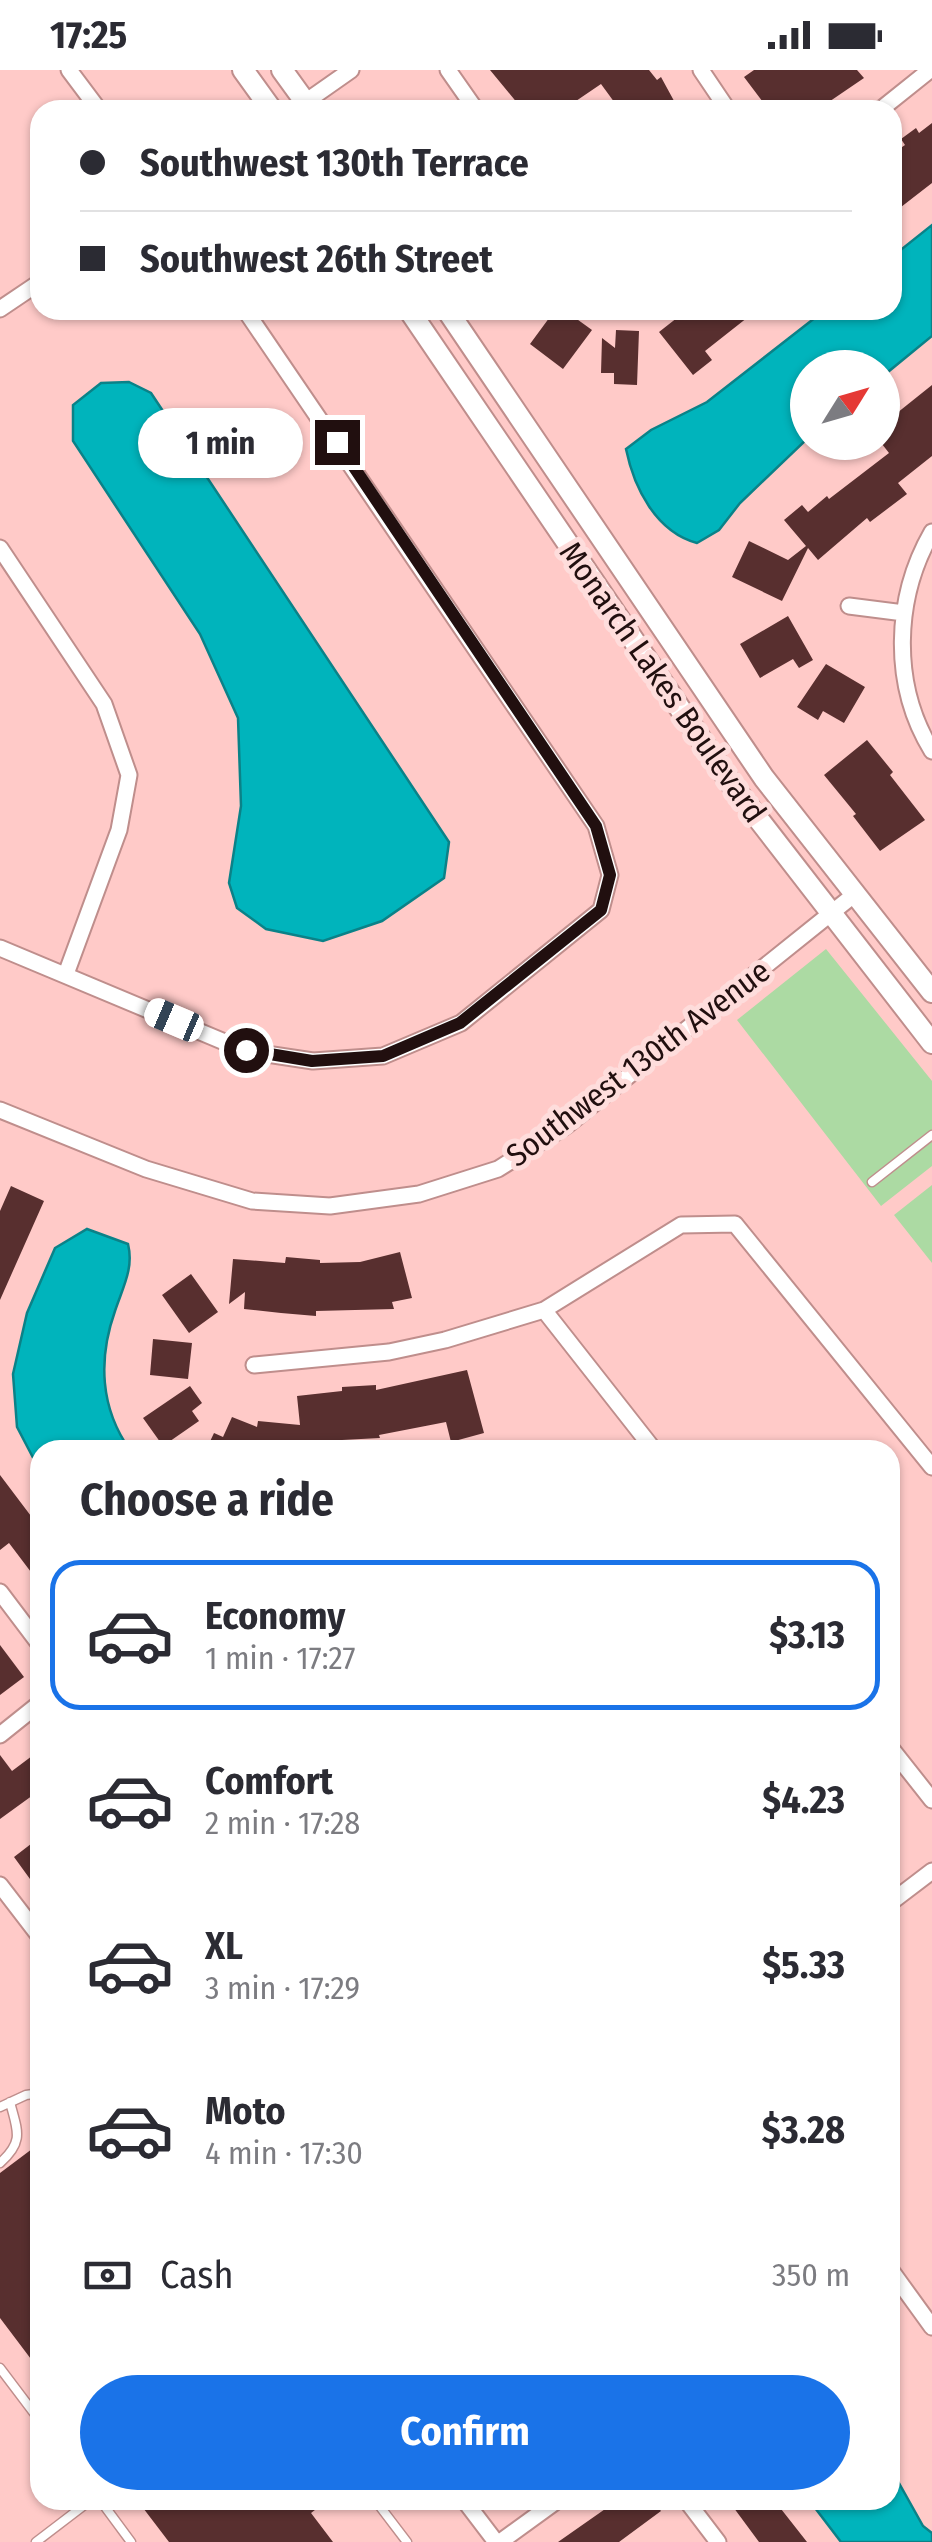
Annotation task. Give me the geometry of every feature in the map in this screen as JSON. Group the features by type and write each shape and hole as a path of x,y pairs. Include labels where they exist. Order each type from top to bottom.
{"street":[{"path":"69,70 92,100"},
{"path":"243,70 265,100"},
{"path":"282,70 300,100"},
{"path":"313,100 351,70"},
{"path":"448,70 469,100"},
{"path":"701,70 721,100"},
{"path":"892,100 930,70"},
{"path":"0,309 30,289"},
{"path":"0,948 246,1050 312,1061 383,1056 460,1023 601,910 610,875 596,826 252,320"},
{"name":"Monarch Lakes Boulevard","path":"415,320 732,785 932,1042"},
{"name":"Monarch Lakes Boulevard","path":"454,320 764,778 932,992"},
{"path":"932,532 914,570 904,612 903,668 916,715 932,751"},
{"path":"0,548 104,704 128,774 119,830 66,974"},
{"path":"849,606 904,612"},
{"name":"Southwest 130th Avenue","path":"0,1110 146,1169 252,1201 330,1206 419,1194 498,1169 566,1126 855,894"},
{"path":"254,1365 389,1352 446,1340 544,1310 681,1225 735,1224 932,1467"},
{"path":"544,1310 646,1440"},
{"path":"0,1592 30,1632"},
{"path":"0,1735 30,1712"},
{"path":"900,1760 932,1800"},
{"path":"900,1895 932,1871"},
{"path":"0,1885 30,1921"},
{"path":"900,2280 926,2308 932,2327"},
{"path":"472,2510 498,2542 544,2510"},
{"path":"694,2510 718,2542"}],"lane":[{"path":"872,1182 932,1134"},
{"path":"0,2108 30,2097"},
{"path":"0,2163 18,2141 10,2102"},
{"path":"0,2368 30,2408"},
{"path":"36,2542 78,2510"},
{"path":"108,2510 132,2542"},
{"path":"383,2510 407,2542"}],"green space":[{"path":"826,949 932,1081 932,1166 881,1206 737,1020"},
{"path":"932,1185 932,1263 894,1215"}],"water":[{"path":"932,225 932,336 900,362 900,350 790,350 790,455 740,503 719,530 697,543 659,519 641,493 626,449 651,430 707,402 812,320 902,320 902,249"},
{"path":"129,382 151,393 449,842 444,878 382,921 323,941 266,929 237,908 229,883 241,806 238,718 200,634 73,441 73,405 101,383"},
{"path":"87,1229 128,1244 129,1269 110,1329 104,1365 108,1400 124,1440 30,1440 30,1452 17,1427 13,1374 27,1313 55,1248"},
{"path":"900,2485 923,2526 932,2533 932,2542 841,2542 817,2510 900,2510"}],"building":[{"path":"490,70 649,70 657,80 661,77 674,100 613,100 601,84 577,100 515,100"},
{"path":"754,70 857,70 864,78 832,100 761,100 744,77"},
{"path":"932,123 932,183 902,206 902,138 916,128 919,133"},
{"path":"548,320 578,320 592,330 563,369 530,344"},
{"path":"674,320 744,320 705,351 712,360 693,375 659,332"},
{"path":"616,330 639,331 637,385 614,384 614,373 601,373 602,338 615,348"},
{"path":"932,385 932,456 898,483 907,494 870,522 867,518 818,560 808,548 782,601 732,577 749,541 788,560 806,546 784,520 802,505 808,512 827,496 829,499 880,460 900,460 900,411"},
{"path":"788,616 813,660 799,668 793,659 760,678 740,644"},
{"path":"826,664 865,687 844,723 823,711 818,720 797,707"},
{"path":"867,740 925,820 880,851 824,775"},
{"path":"11,1186 44,1201 0,1300 0,1211"},
{"path":"400,1252 412,1298 392,1302 394,1309 316,1311 316,1316 244,1309 245,1292 229,1304 233,1259 285,1263 286,1257 320,1263 360,1262"},
{"path":"191,1274 218,1312 189,1333 162,1295"},
{"path":"153,1339 192,1343 188,1379 150,1375"},
{"path":"467,1370 484,1433 450,1440 446,1422 379,1435 380,1438 211,1440 214,1433 223,1437 232,1417 257,1427 258,1421 300,1425 297,1396 342,1391 342,1387 376,1385 376,1390"},
{"path":"190,1386 202,1403 192,1411 199,1421 172,1440 159,1440 143,1418"},
{"path":"0,1475 30,1515 30,1571 9,1543 0,1550"},
{"path":"0,1645 24,1677 0,1695"},
{"path":"0,1755 12,1771 30,1758 30,1797 0,1819"},
{"path":"30,1845 30,1879 14,1857"},
{"path":"30,2150 30,2358 0,2318 0,2173"},
{"path":"145,2510 315,2510 311,2513 333,2542 169,2542"},
{"path":"604,2510 661,2511 619,2542 558,2542"},
{"path":"735,2510 782,2510 807,2542 759,2542"}],"route":[{"path":"246,1050 312,1061 383,1056 460,1023 601,910 610,875 596,826 337,442"}]}
